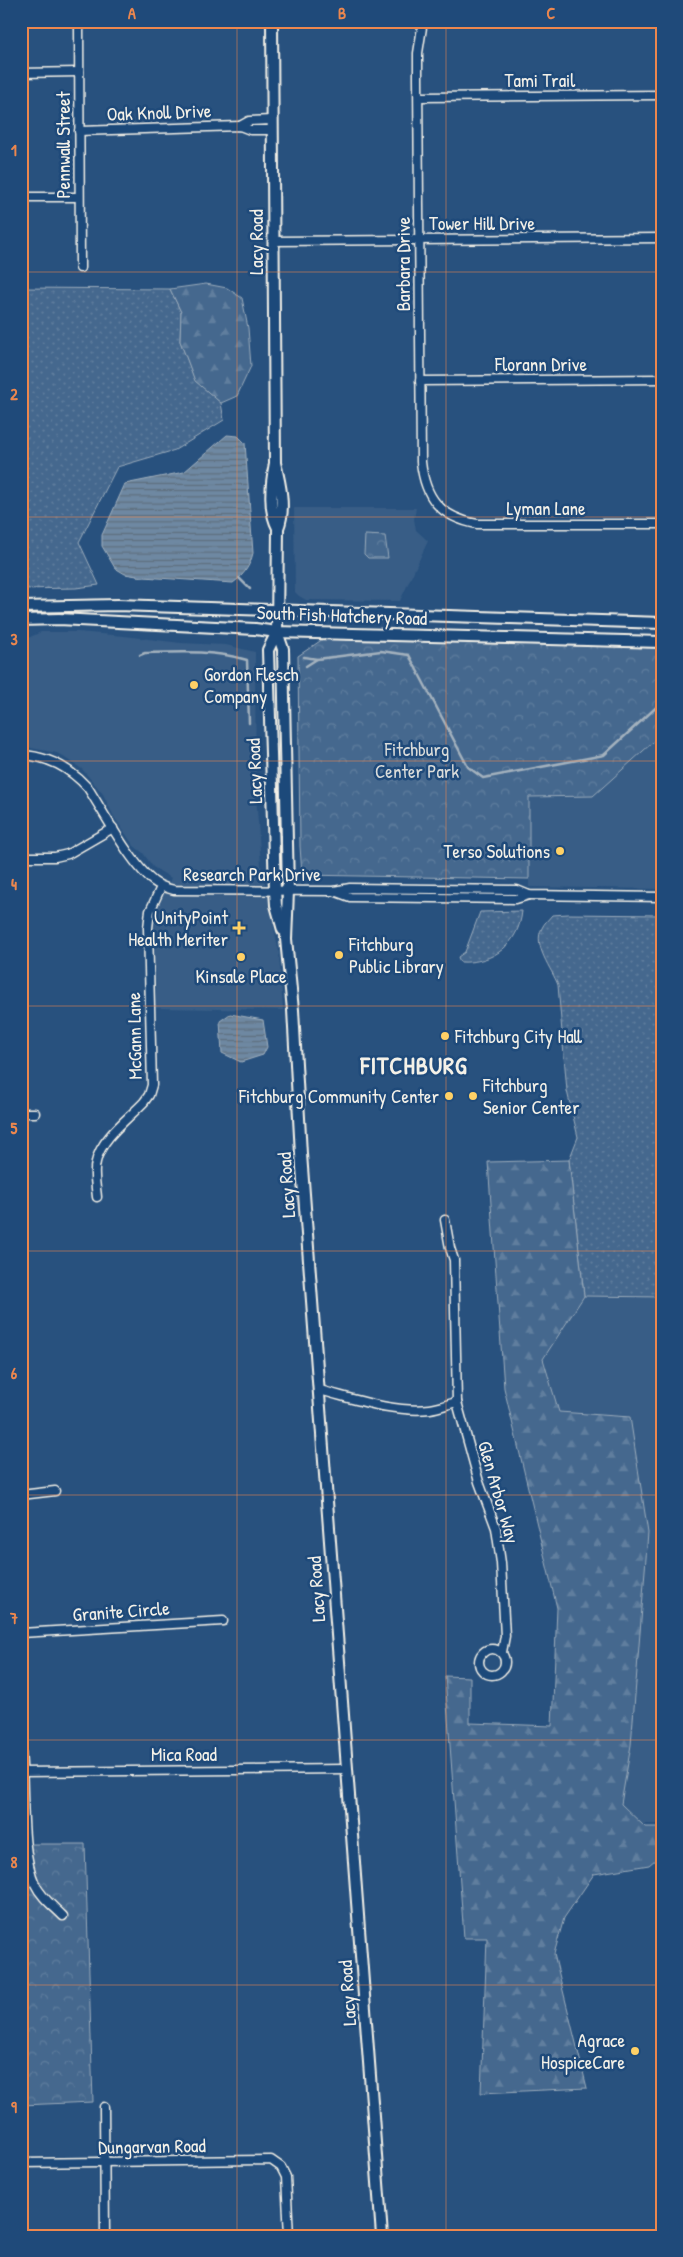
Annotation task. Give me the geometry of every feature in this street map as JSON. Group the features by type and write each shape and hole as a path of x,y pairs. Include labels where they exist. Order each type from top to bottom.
{"main road":[{"name":"Lacy Road","path":"272,21 275,464 272,477 272,504 274,519 278,528 277,632 283,650 288,891 286,939 293,1010 301,1154 382,2236"},
{"name":"South Fish Hatchery Road","path":"21,607 118,605 662,623"},
{"name":"South Fish Hatchery Road","path":"21,620 69,620 256,629 277,632 662,642"},
{"name":"Lacy Road","path":"277,632 268,650 275,891 276,905 286,939"}],"street":[{"name":"Pennwall Street","path":"79,21 80,268"},
{"name":"Barbara Drive","path":"423,21 418,53 422,474 428,492 436,503"},
{"path":"21,73 79,72"},
{"name":"Tami Trail","path":"419,97 662,95"},
{"name":"Oak Knoll Drive","path":"79,131 240,126 250,130 272,125"},
{"path":"21,197 80,197"},
{"name":"Tower Hill Drive","path":"273,241 662,238"},
{"name":"Florann Drive","path":"420,381 662,380"},
{"name":"Lyman Lane","path":"436,503 452,516 477,524 662,524"},
{"name":"Research Park Drive","path":"21,755 56,762 69,770 88,788 140,868 161,886 184,891 334,891 350,897 516,899 529,895 662,897"},
{"path":"21,857 55,857 68,854 114,828"},
{"name":"McGann Lane","path":"97,1197 95,1167 98,1155 106,1141 144,1102 149,1095 152,1085 148,928 150,911 161,886"},
{"path":"21,1114 35,1113"},
{"name":"Glen Arbor Way","path":"445,1220 454,1260 457,1402 479,1482 496,1528 501,1563 505,1636 502,1652"},
{"path":"319,1390 403,1409 432,1409 457,1402"},
{"path":"21,1495 55,1491"},
{"name":"Granite Circle","path":"21,1633 223,1621"},
{"path":"21,1751 27,1860 35,1885 45,1900 64,1916"},
{"name":"Mica Road","path":"22,1772 346,1769"},
{"path":"104,2108 105,2236"},
{"name":"Dungarvan Road","path":"21,2163 271,2160 282,2167 286,2177 289,2236"}],"shaded area":[{"path":"227,435 238,436 245,443 253,553 248,566 240,577 233,583 143,577 125,574 115,568 102,546 102,535 125,484 184,472"},
{"path":"294,508 416,508 414,519 416,530 428,541 400,601 306,600 299,596 295,592"},
{"path":"41,632 78,632 181,643 226,645 255,652 256,794 261,865 279,952 283,1010 156,1008 154,928 157,910 171,878 153,867 143,853 134,846 114,817 103,794 82,769 57,753 21,746 21,638 28,638"},
{"path":"662,734 662,889 529,887 529,797 593,796"},
{"path":"230,1014 263,1020 267,1047 263,1055 241,1062 222,1053 220,1021"},
{"path":"584,1296 662,1297 662,1824 617,1824 630,1417 559,1412 543,1359"}],"green space":[{"path":"206,284 227,288 242,298 248,328 251,366 237,396 221,403 195,381 180,341 181,312 170,289"},
{"path":"21,288 170,289 181,312 180,341 195,380 221,403 224,420 175,450 117,467 79,542 99,585 76,588 21,589"},
{"path":"365,535 385,536 388,558 368,558 364,554"},
{"name":"Fitchburg Center Park","path":"323,639 662,648 662,734 593,796 529,797 529,879 302,875 298,656"},
{"path":"522,911 516,933 502,950 483,960 460,962 458,957 465,952 480,912"},
{"path":"552,915 662,915 662,1297 584,1296 569,1160 578,1137 567,1091 558,985 539,942 542,928"},
{"path":"569,1160 584,1296 543,1359 559,1412 630,1417 648,1533 631,1745 621,1804 645,1827 662,1827 662,1854 649,1865 594,1874 564,1918 554,1954 587,2088 481,2093 487,1938 464,1938 445,1676 470,1677 470,1723 552,1726 557,1608 504,1388 488,1162"},
{"path":"21,1844 85,1844 93,2102 21,2105"}],"waterway":[{"path":"239,578 250,589"},
{"path":"304,657 317,659 381,651 409,655 468,767 483,778 604,755 662,702"},
{"path":"140,655 145,653 196,652 247,660 249,723"},
{"path":"306,666 317,659"}],"place":[{"name":"Gordon Flesch Company","path":"194,685"},
{"name":"Terso Solutions","path":"560,851"},
{"name":"UnityPoint Health Meriter","path":"239,928"},
{"name":"Fitchburg Public Library","path":"339,955"},
{"name":"Kinsale Place","path":"241,957"},
{"name":"Fitchburg City Hall","path":"445,1036"},
{"name":"Fitchburg Community Center","path":"449,1096"},
{"name":"Fitchburg Senior Center","path":"473,1096"},
{"name":"Agrace HospiceCare","path":"635,2051"}],"district":[{"name":"FITCHBURG","path":"414,1065"}]}
